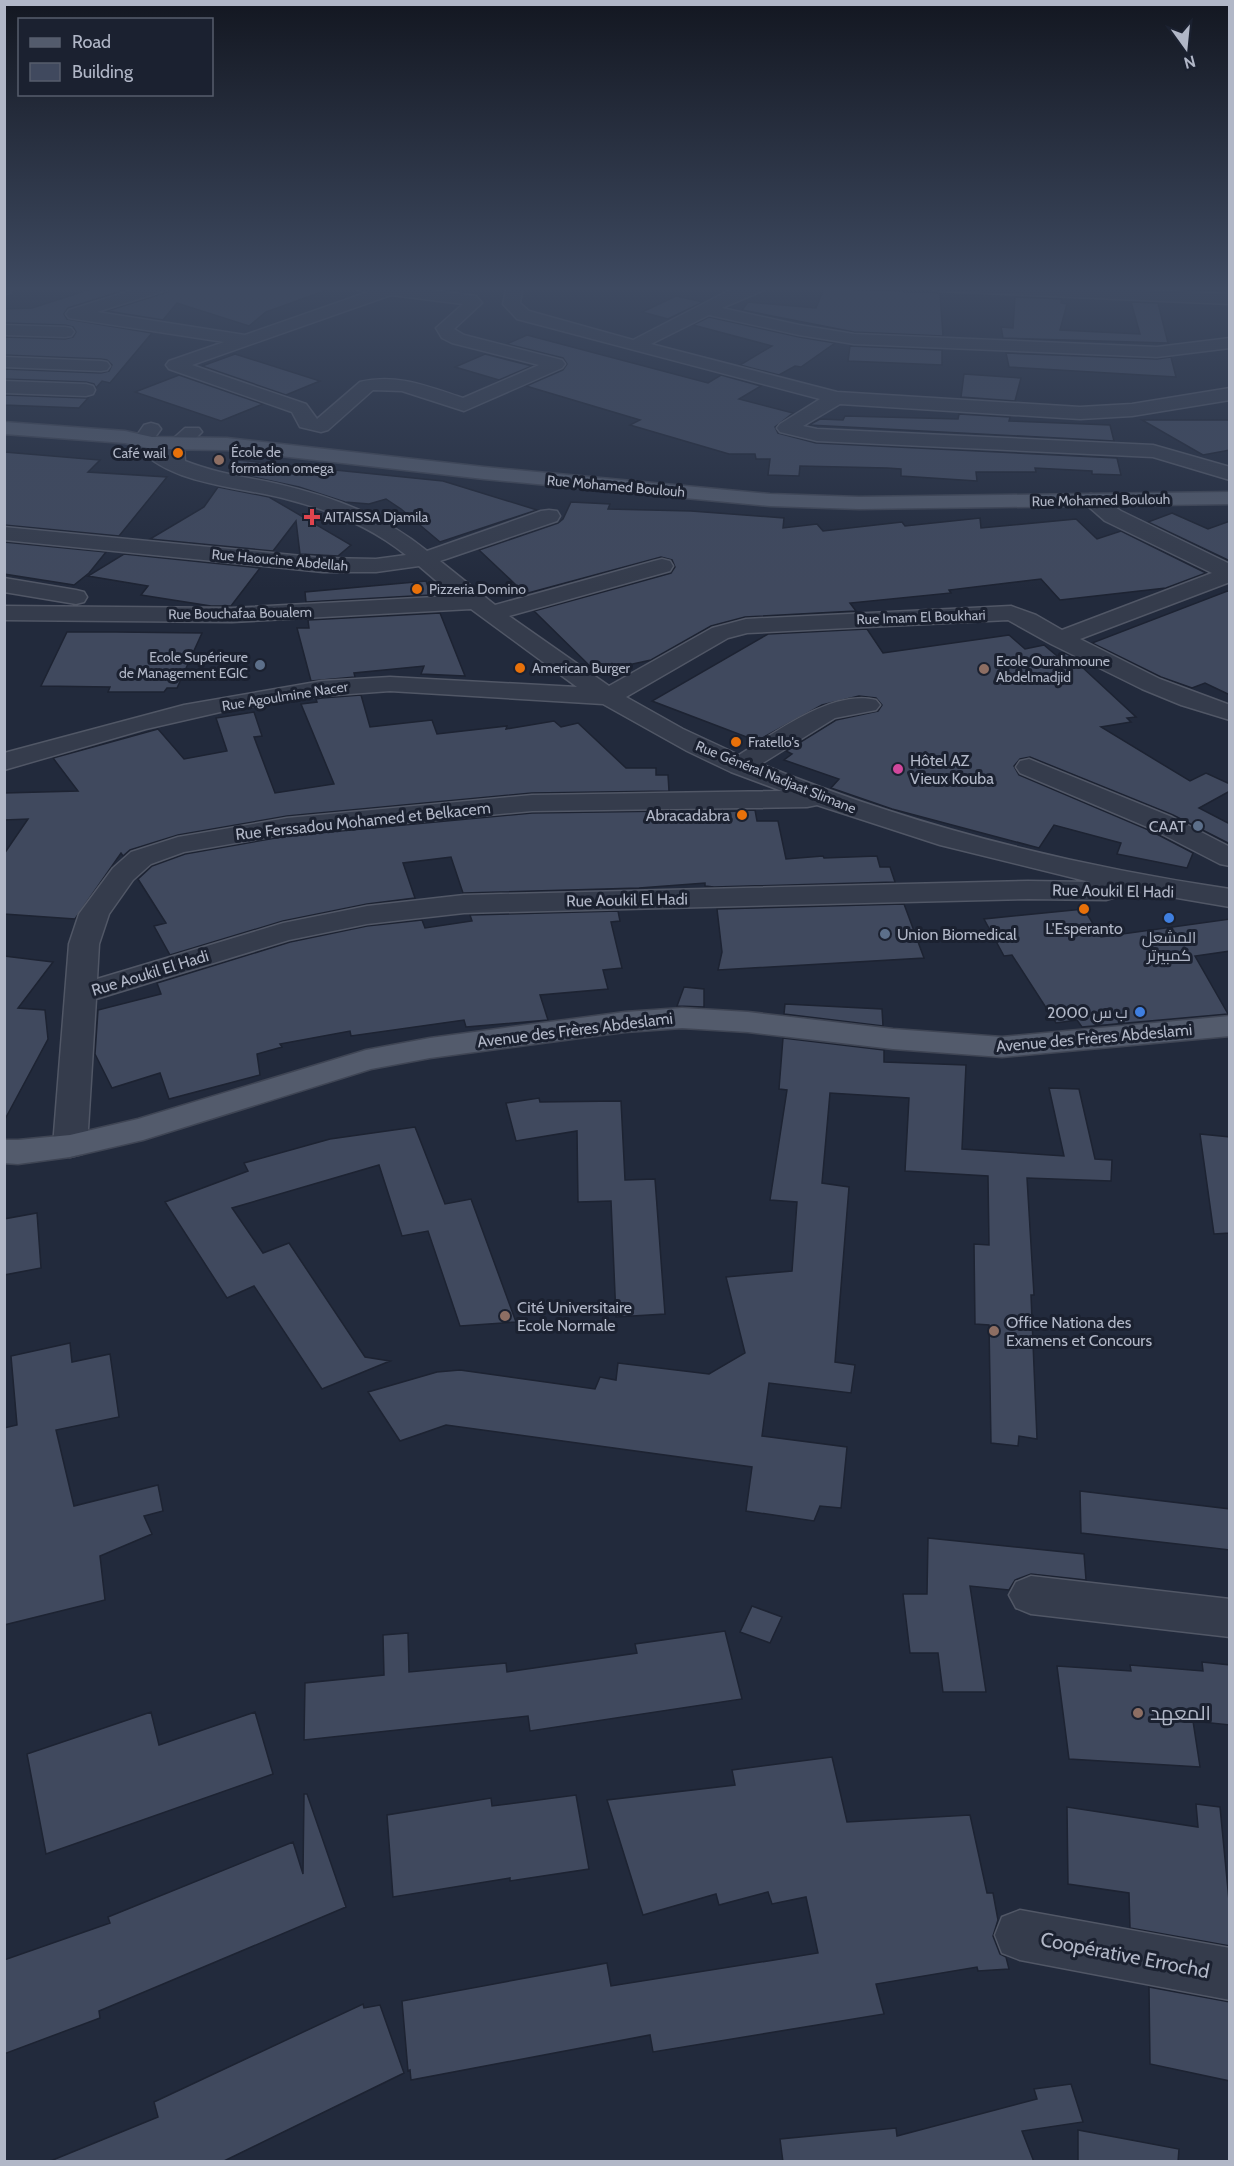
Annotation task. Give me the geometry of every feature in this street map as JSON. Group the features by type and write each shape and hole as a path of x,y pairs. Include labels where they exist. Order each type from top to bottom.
{"main road":[{"path":"4,421 147,435"},
{"name":"Rue Mohamed Boulouh","path":"4,428 126,437 147,435 182,446 227,444 484,473 770,500 859,503 1230,498"},
{"path":"182,446 446,461 769,491 888,495 1230,489"},
{"name":"Avenue des Frères Abdeslami","path":"4,1151 18,1152 70,1146 143,1129 366,1060 430,1048 625,1022 682,1018 748,1022 904,1040 1002,1047 1230,1026"}],"street":[{"path":"6,387 86,390"},
{"path":"238,387 298,408 303,411 307,423 315,426 321,426 366,387"},
{"path":"404,387 464,405 504,387"},
{"path":"794,387 837,398 1080,412 1132,410 1230,394"},
{"path":"837,398 788,428 817,435 1153,451 1230,474"},
{"name":"Rue Général Nadjaat Slimane","path":"182,446 186,470 293,494 364,519 398,536 484,608 608,697 654,725 740,766 890,822 964,843 1046,863 1186,892 1230,898"},
{"path":"1192,461 1230,455"},
{"path":"1091,500 1113,516 1230,574"},
{"name":"Rue Haoucine Abdellah","path":"4,533 323,565 393,564 425,558 549,516"},
{"name":"Rue Bouchafaa Boualem","path":"4,613 175,615 484,608 662,566"},
{"path":"1059,639 1230,574"},
{"path":"4,585 175,615"},
{"name":"Rue Imam El Boukhari","path":"608,697 720,633 746,626 1011,614 1025,618 1059,639 1145,682 1197,703 1230,713"},
{"name":"Rue Agoulmine Nacer","path":"4,762 178,714 298,691 370,684 474,687 608,697"},
{"path":"1197,703 1230,688"},
{"path":"740,766 827,712 867,705"},
{"path":"1029,766 1162,823 1230,858"},
{"name":"Rue Ferssadou Mohamed et Belkacem","path":"70,1146 84,944 94,914 123,874 141,858 178,845 288,826 532,803 824,799"},
{"name":"Rue Aoukil El Hadi","path":"80,994 282,932 367,915 464,904 1028,890 1186,892"},
{"path":"1030,1595 1230,1618"},
{"name":"Coopérative Errochd","path":"1020,1935 1230,1974"}],"building":[{"path":"148,387 214,387 263,404 221,421 135,392"},
{"path":"263,387 305,387 286,395"},
{"path":"530,387 759,387 739,399 793,413 775,427 778,433 816,443 1117,458 1121,475 1035,468 1036,472 976,472 977,481 901,476 901,469 800,466 799,476 768,475 770,459 756,459 755,454 729,454 630,425 640,420"},
{"path":"962,387 1019,387 1015,401 961,397"},
{"path":"4,395 88,398 79,408 4,405"},
{"path":"959,414 1010,417 1009,421 1110,425 1114,441 809,425 820,419 843,420 845,416 958,419"},
{"path":"1142,420 1230,420 1230,450 1203,455"},
{"path":"4,452 100,460 88,472 167,477 119,536 4,525"},
{"path":"238,460 443,481 537,510 440,542 386,499 369,504 345,502 299,487 229,472"},
{"path":"218,487 269,497 351,545 338,556 300,554 296,521 273,551 150,539 204,507"},
{"path":"571,502 610,504 608,509 691,511 784,518 783,528 817,524 823,531 902,522 905,526 980,518 981,528 1076,519 1097,539 1121,531 1206,573 1166,588 1060,600 1041,579 949,590 951,593 850,603 856,611 745,617 711,626 651,660 596,672 534,611 671,573 675,567 672,560 661,557 517,596 506,586 515,584 479,550 558,523 563,519"},
{"path":"1172,513 1208,529 1230,521 1230,561 1148,522"},
{"path":"4,542 106,552 89,573 74,585 4,574"},
{"path":"124,554 260,568 231,606 211,606 141,595 148,586 88,576"},
{"path":"426,581 431,595 306,602 305,592"},
{"path":"1230,590 1230,695 1205,683 1192,688 1161,677 1092,643"},
{"path":"440,613 465,676 421,674 424,666 354,673 355,677 311,681 297,628 309,628 308,620"},
{"path":"867,629 883,653 1009,635 1025,649 1044,645 1057,656 1065,653 1069,655 1136,717 1127,718 1131,722 1101,727 1190,781 1206,773 1230,784 1230,791 1199,808 1230,824 1230,844 1173,815 1030,757 1020,759 1014,766 1019,775 1151,831 1193,853 1187,868 1117,854 1121,843 1054,825 1039,848 892,809 831,788 839,779 784,760 792,754 786,751 836,720 878,711 882,705 876,698 859,696 822,705 757,741 652,701 768,634"},
{"path":"67,632 202,633 177,688 167,688 164,692 108,692 110,687 41,686"},
{"path":"361,695 370,727 432,720 437,734 507,726 506,729 554,721 561,727 578,723 626,768 656,768 656,775 668,775 669,791 532,793 287,816 178,835 130,850 123,856 121,853 75,919 4,914 4,854 28,819 4,820 4,793 78,791 53,758 158,729 184,759 227,751 216,718 254,712 262,736 254,737 275,793 334,784 301,704 317,702 316,699 322,698"},
{"path":"755,810 757,821 778,821 786,859 877,856 880,867 890,867 895,882 714,887 705,886 705,883 639,888 463,893 451,857 403,863 415,898 367,904 283,921 170,955 154,926 166,923 138,879 152,866 185,854 287,836 532,813 670,811 671,815"},
{"path":"904,904 924,958 718,970 722,952 717,909"},
{"path":"1084,909 1101,937 1230,919 1230,951 1195,956 1228,1014 1082,1027 1077,1020 1056,1023 1012,955 1004,956 984,919"},
{"path":"618,911 620,921 611,922 622,968 603,970 608,989 540,995 548,1020 466,1027 464,1020 351,1036 350,1031 280,1044 282,1047 257,1054 260,1075 169,1099 160,1073 112,1088 95,1054 98,1010 161,994 157,983 290,942 367,926 422,920 425,928 472,921 470,915"},
{"path":"4,956 53,962 18,1008 45,1010 48,1039 4,1121"},
{"path":"684,987 704,989 704,1007 677,1006"},
{"path":"785,1004 882,1009 883,1026 784,1014"},
{"path":"783,1038 884,1050 884,1062 966,1065 962,1149 1064,1156 1049,1088 1079,1089 1095,1159 1112,1160 1111,1181 1027,1178 1034,1295 1031,1295 1037,1439 1019,1436 1018,1446 991,1443 989,1325 975,1324 974,1244 989,1245 988,1176 905,1171 909,1098 830,1093 822,1183 849,1187 835,1362 855,1365 851,1393 769,1383 762,1436 847,1447 841,1508 820,1506 814,1521 746,1511 752,1467 446,1425 400,1441 368,1392 437,1372 460,1370 595,1389 600,1377 616,1380 618,1363 709,1374 745,1353 726,1277 792,1271 797,1202 770,1200 787,1090 779,1089"},
{"path":"539,1098 540,1102 621,1101 625,1180 655,1179 665,1314 616,1317 611,1201 578,1202 577,1131 516,1141 506,1103"},
{"path":"415,1127 445,1204 471,1199 516,1322 460,1326 428,1231 402,1236 379,1165 232,1208 263,1253 289,1243 365,1357 390,1361 322,1389 254,1286 227,1298 165,1202 248,1171 244,1163 330,1139"},
{"path":"1200,1134 1230,1137 1230,1233 1214,1234"},
{"path":"37,1213 41,1268 4,1275 4,1219"},
{"path":"70,1343 72,1362 110,1354 119,1417 56,1430 74,1506 158,1485 163,1511 144,1516 152,1534 100,1556 105,1600 4,1625 4,1428 17,1425 11,1356"},
{"path":"1080,1491 1230,1509 1230,1550 1081,1533"},
{"path":"928,1538 1084,1554 1086,1580 1031,1574 1015,1580 1009,1590 970,1586 986,1692 943,1692 938,1653 910,1653 903,1594 927,1594"},
{"path":"752,1606 782,1617 770,1643 740,1632"},
{"path":"725,1631 742,1699 530,1731 528,1716 304,1740 305,1683 384,1675 383,1635 408,1633 409,1672 506,1663 507,1672 637,1653 635,1644"},
{"path":"1202,1662 1230,1665 1230,1725 1193,1721 1200,1767 1069,1759 1057,1666 1131,1671 1130,1665 1203,1671"},
{"path":"151,1712 159,1745 255,1712 273,1774 46,1854 27,1754"},
{"path":"832,1757 847,1822 970,1815 987,1893 993,1893 998,1920 993,1936 1000,1954 1006,1957 1009,1969 978,1971 977,1967 876,1984 884,2014 653,2052 650,2035 411,2080 410,2070 408,2071 402,2001 607,1963 611,1986 818,1953 806,1897 772,1904 768,1892 719,1905 716,1894 643,1915 607,1800 735,1785 732,1770"},
{"path":"304,1794 307,1794 346,1907 99,2011 100,2018 4,2054 4,1960 110,1923 108,1917 293,1842 303,1874"},
{"path":"576,1795 589,1869 510,1881 510,1878 393,1897 387,1815 491,1798 492,1806"},
{"path":"1196,1804 1220,1807 1230,1911 1230,1946 1130,1928 1129,1893 1068,1884 1067,1807 1198,1827"},
{"path":"1149,1987 1230,2002 1230,2081 1150,2064"},
{"path":"363,2004 364,2008 380,2005 404,2073 222,2162 48,2162 158,2117 154,2102"},
{"path":"1071,2084 1083,2122 1022,2131 1034,2162 783,2162 780,2139 896,2128 897,2136 1037,2099 1034,2089"},
{"path":"1078,2130 1179,2149 1178,2162 1078,2162"}],"place":[{"name":"Café wail","path":"178,453"},
{"name":"École de formation omega","path":"219,460"},
{"name":"AITAISSA Djamila","path":"312,517"},
{"name":"Pizzeria Domino","path":"417,589"},
{"name":"Ecole Supérieure de Management EGIC","path":"260,665"},
{"name":"American Burger","path":"520,668"},
{"name":"Ecole Ourahmoune Abdelmadjid","path":"984,669"},
{"name":"Fratello's","path":"736,742"},
{"name":"Hôtel AZ Vieux Kouba","path":"898,769"},
{"name":"Abracadabra","path":"742,815"},
{"name":"CAAT","path":"1198,826"},
{"name":"L'Esperanto","path":"1084,909"},
{"name":"المشعل كمبيرتر","path":"1169,918"},
{"name":"Union Biomedical","path":"885,934"},
{"name":"ب س 2000","path":"1140,1012"},
{"name":"Cité Universitaire Ecole Normale","path":"505,1316"},
{"name":"Office Nationa des Examens et Concours","path":"994,1331"},
{"name":"المعهد","path":"1138,1713"}]}
